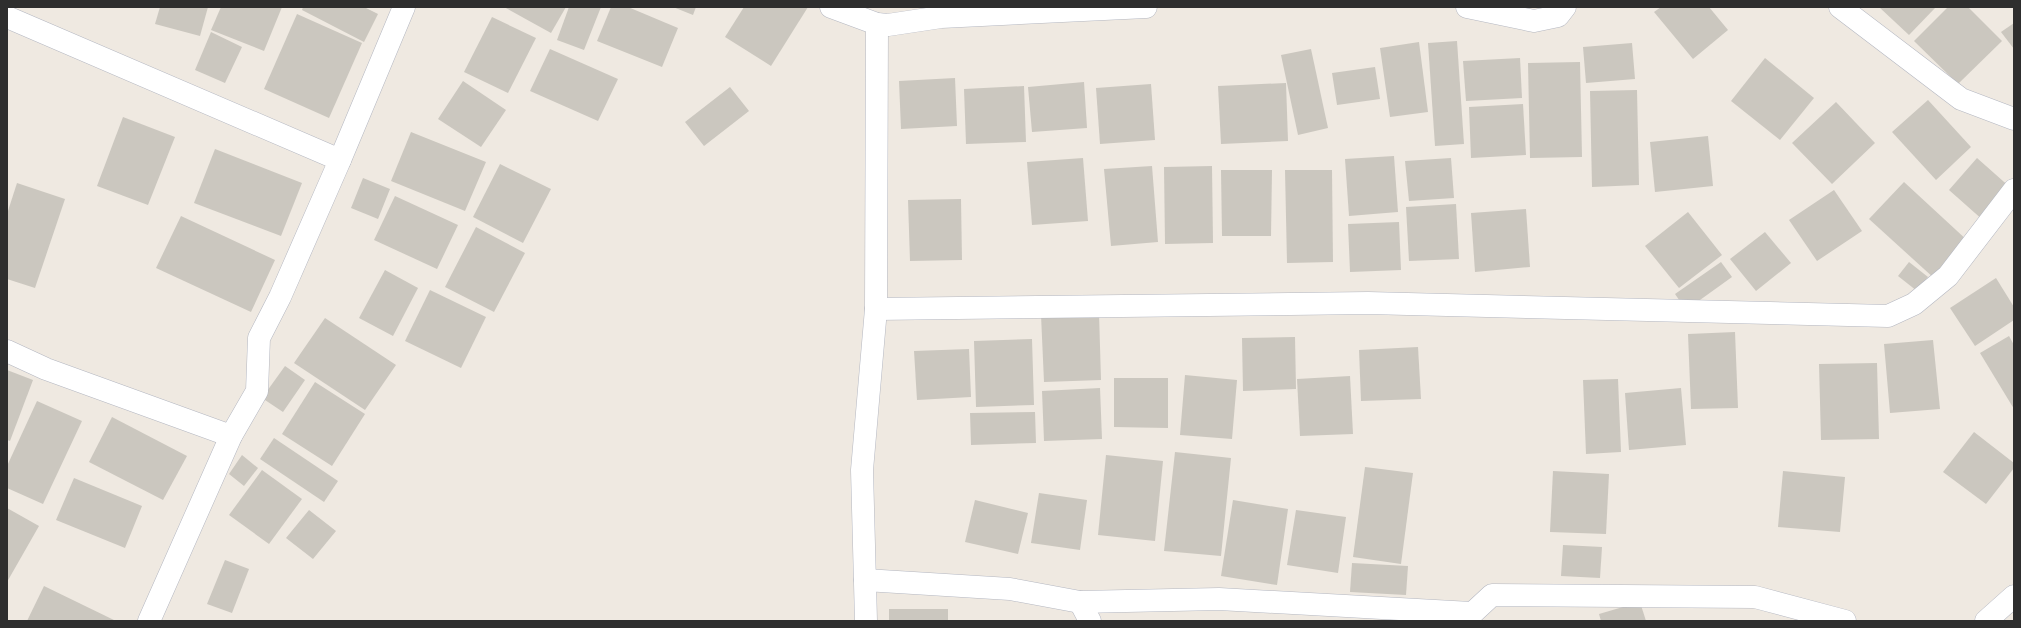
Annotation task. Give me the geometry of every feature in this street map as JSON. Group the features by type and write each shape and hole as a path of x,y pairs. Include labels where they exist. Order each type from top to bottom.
{"street":[{"path":"149,621 231,436 257,391 259,338 280,297 340,160 404,7"},
{"path":"831,7 877,24 888,25 941,17 1146,7"},
{"path":"1467,7 1534,21 1558,16 1565,7"},
{"path":"1840,7 1960,99 2014,119"},
{"path":"7,17 340,160"},
{"path":"866,621 862,470 876,309 877,24"},
{"path":"876,309 1368,303 1888,316 1914,304 1948,276 2014,190"},
{"path":"7,351 46,369 231,436"},
{"path":"865,580 1010,589 1080,602 1219,600 1467,617 1492,595 1755,597 1845,621"},
{"path":"1986,621 2014,596"},
{"path":"1080,602 1090,621"}],"building":[{"path":"160,7 208,7 200,36 155,24"},
{"path":"221,7 282,7 264,51 211,30"},
{"path":"303,7 364,7 378,14 364,42 302,10"},
{"path":"504,7 566,7 551,33"},
{"path":"569,7 601,7 584,50 557,40"},
{"path":"611,7 628,7 678,28 662,67 597,41"},
{"path":"673,7 696,7 693,15"},
{"path":"744,7 808,7 771,66 725,37"},
{"path":"1661,7 1709,7 1728,30 1693,59 1654,12"},
{"path":"1879,7 1936,7 1909,35"},
{"path":"1948,7 1968,7 2002,41 1958,84 1914,41"},
{"path":"297,14 362,43 329,118 264,89"},
{"path":"492,17 536,38 508,93 464,72"},
{"path":"2014,23 2014,49 2001,32"},
{"path":"211,32 242,47 225,83 195,70"},
{"path":"1457,41 1464,144 1435,146 1428,43"},
{"path":"1419,42 1428,112 1390,117 1380,48"},
{"path":"1632,43 1635,79 1586,83 1583,47"},
{"path":"550,49 618,79 598,121 530,91"},
{"path":"1311,49 1328,128 1298,135 1281,55"},
{"path":"1520,58 1522,98 1466,101 1463,61"},
{"path":"1765,58 1814,98 1780,140 1731,101"},
{"path":"1580,62 1582,157 1530,158 1528,63"},
{"path":"1375,67 1380,99 1337,105 1332,73"},
{"path":"955,78 957,126 901,129 899,81"},
{"path":"463,81 506,110 481,147 438,119"},
{"path":"1084,82 1087,128 1032,132 1028,87"},
{"path":"1286,83 1288,141 1221,144 1218,86"},
{"path":"1151,84 1155,140 1100,144 1096,88"},
{"path":"1024,86 1026,142 966,144 964,89"},
{"path":"730,87 749,111 704,146 685,122"},
{"path":"1637,90 1639,185 1592,187 1590,91"},
{"path":"1928,100 1971,147 1936,180 1892,132"},
{"path":"1836,102 1875,143 1832,184 1792,143"},
{"path":"1523,104 1526,155 1471,158 1469,107"},
{"path":"123,117 175,137 148,205 97,186"},
{"path":"411,132 486,162 465,211 391,181"},
{"path":"1708,136 1713,186 1655,192 1650,142"},
{"path":"215,149 302,183 281,236 194,203"},
{"path":"1394,156 1398,212 1349,216 1345,159"},
{"path":"1083,158 1088,221 1032,225 1027,162"},
{"path":"1451,158 1454,198 1409,201 1405,161"},
{"path":"1977,158 2012,189 1984,221 1949,190"},
{"path":"500,164 551,189 523,243 473,217"},
{"path":"1152,166 1158,242 1111,246 1104,169"},
{"path":"1212,166 1213,243 1165,244 1164,167"},
{"path":"1221,170 1272,170 1271,236 1222,236"},
{"path":"1285,170 1332,170 1333,262 1287,263"},
{"path":"363,178 390,189 378,219 351,208"},
{"path":"1904,182 1969,242 1935,279 1869,219"},
{"path":"17,183 65,199 35,288 7,279 7,214"},
{"path":"1834,190 1862,231 1817,261 1789,220"},
{"path":"395,196 458,225 437,269 374,240"},
{"path":"961,199 962,260 910,261 908,200"},
{"path":"1456,204 1459,259 1409,261 1406,207"},
{"path":"1526,209 1530,267 1475,272 1471,213"},
{"path":"1688,212 1722,255 1679,288 1645,246"},
{"path":"181,216 275,260 251,312 156,268"},
{"path":"1399,222 1401,270 1350,272 1348,224"},
{"path":"476,227 525,253 494,312 445,287"},
{"path":"1765,232 1791,263 1756,291 1730,259"},
{"path":"1721,262 1732,277 1686,310 1675,294"},
{"path":"1909,262 1928,277 1917,291 1898,276"},
{"path":"385,270 418,288 393,336 359,318"},
{"path":"1996,278 2014,307 2014,320 1975,346 1950,308"},
{"path":"430,290 486,317 461,368 405,341"},
{"path":"1099,313 1101,380 1044,382 1041,315"},
{"path":"325,318 396,365 365,410 294,363"},
{"path":"1735,332 1738,408 1691,409 1688,334"},
{"path":"2009,336 2014,345 2014,409 1980,353"},
{"path":"1295,337 1296,389 1243,391 1242,338"},
{"path":"1032,339 1034,405 976,407 974,341"},
{"path":"1933,340 1940,409 1890,413 1884,344"},
{"path":"1418,347 1421,399 1361,401 1359,350"},
{"path":"969,349 971,397 917,400 914,351"},
{"path":"1877,363 1879,439 1821,440 1819,364"},
{"path":"285,366 305,380 283,412 262,398"},
{"path":"7,370 33,380 10,441 7,440"},
{"path":"1185,375 1237,380 1232,439 1180,435"},
{"path":"1350,376 1353,434 1300,436 1297,379"},
{"path":"1114,378 1168,378 1168,428 1114,427"},
{"path":"1618,379 1621,452 1586,454 1583,380"},
{"path":"315,382 365,414 332,466 282,434"},
{"path":"1100,388 1102,439 1044,441 1042,391"},
{"path":"1681,388 1686,445 1629,450 1625,393"},
{"path":"37,401 82,421 43,504 7,488 7,466"},
{"path":"1035,412 1036,443 971,445 970,413"},
{"path":"112,417 187,456 163,500 89,462"},
{"path":"1974,432 2014,463 2014,468 1986,504 1943,472"},
{"path":"274,438 338,481 324,502 260,459"},
{"path":"1175,452 1231,458 1221,556 1164,551"},
{"path":"242,455 258,468 244,486 229,474"},
{"path":"1106,455 1163,461 1155,541 1098,535"},
{"path":"1365,467 1413,473 1401,564 1353,557"},
{"path":"262,470 302,499 269,544 229,515"},
{"path":"1553,471 1609,474 1606,534 1550,532"},
{"path":"1783,471 1845,477 1840,532 1778,527"},
{"path":"74,478 142,506 125,548 56,520"},
{"path":"1039,493 1087,500 1080,550 1031,543"},
{"path":"975,500 1028,513 1018,554 965,542"},
{"path":"1233,500 1288,509 1277,585 1221,576"},
{"path":"7,508 39,526 7,582"},
{"path":"309,510 336,531 313,559 286,538"},
{"path":"1296,510 1346,517 1338,573 1287,565"},
{"path":"1563,545 1602,547 1600,578 1561,576"},
{"path":"225,560 249,569 232,613 207,604"},
{"path":"1352,563 1408,566 1406,595 1350,592"},
{"path":"44,586 116,621 27,621"},
{"path":"1640,602 1646,621 1601,621 1599,614"},
{"path":"889,609 948,609 948,621 889,621"}]}
